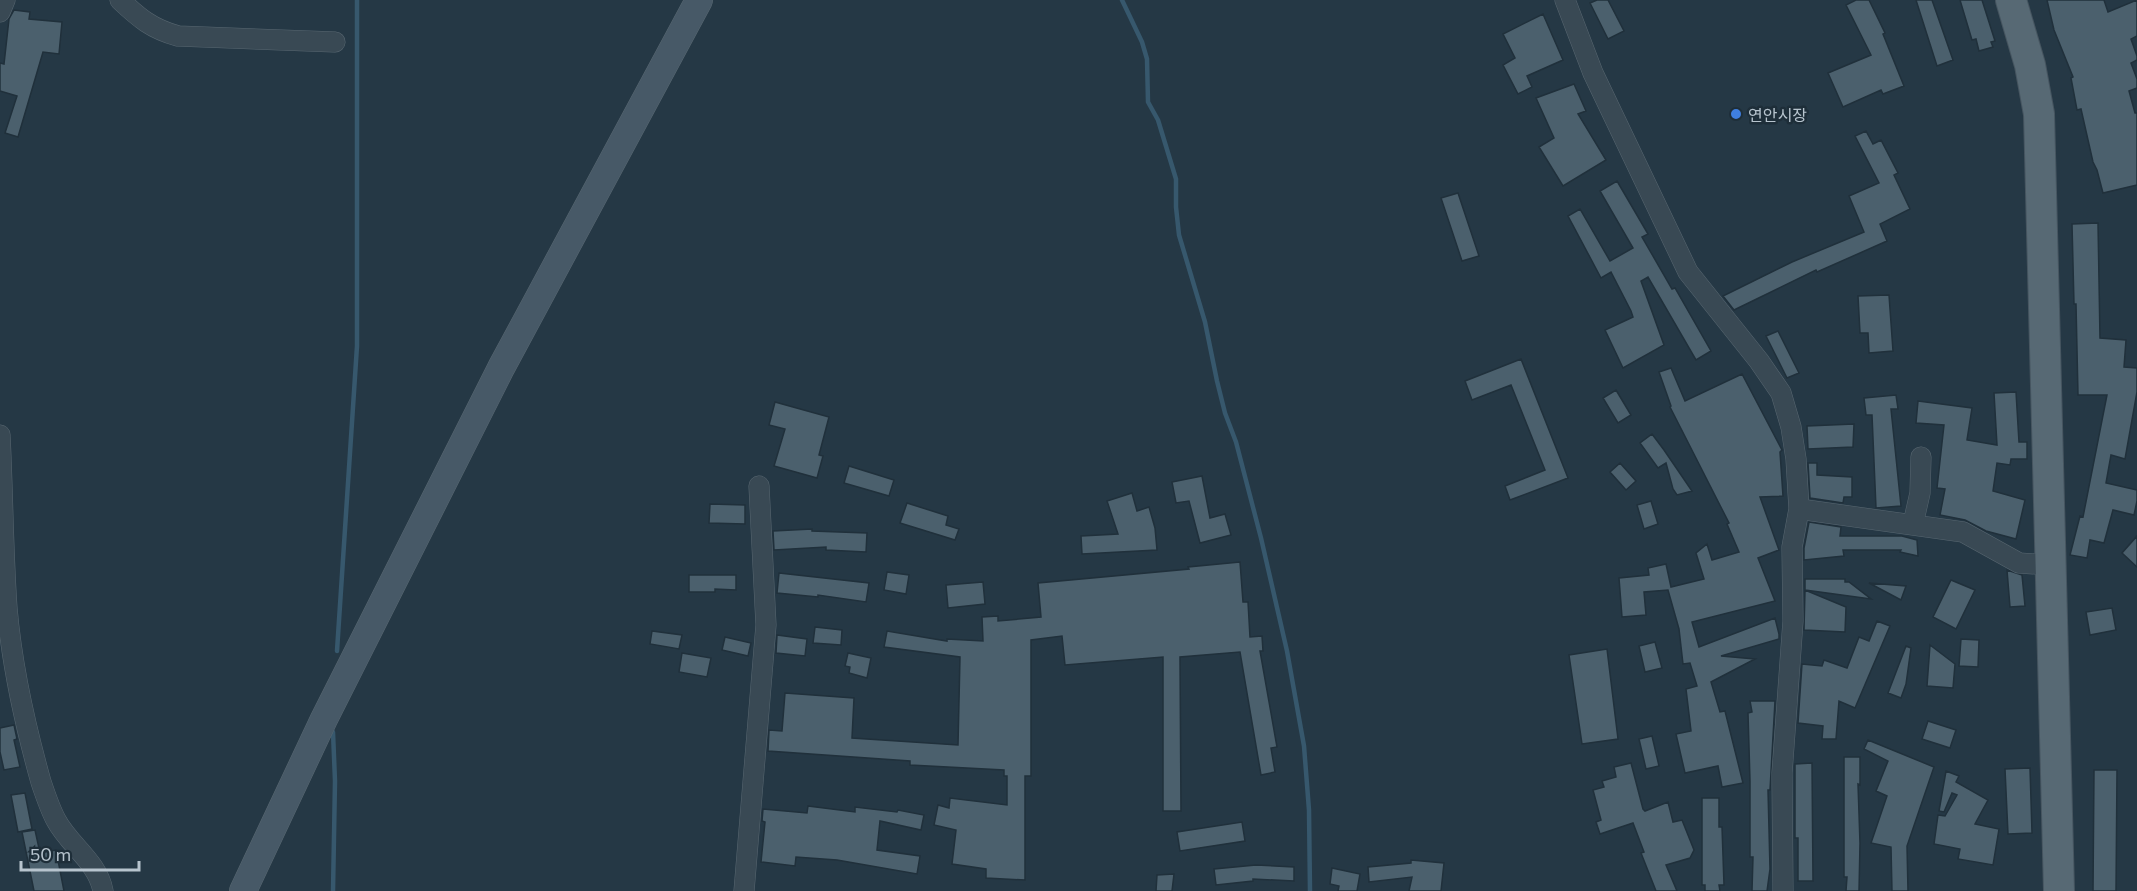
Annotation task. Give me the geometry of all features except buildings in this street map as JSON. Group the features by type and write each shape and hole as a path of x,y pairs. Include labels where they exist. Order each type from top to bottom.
{"main road":[{"path":"243,891 329,708 501,368 699,0"},
{"path":"2011,0 2030,65 2039,114 2059,891"}],"street":[{"path":"0,12 4,0"},
{"path":"120,0 141,20 159,31 178,36 335,42"},
{"path":"1565,0 1593,73 1688,272 1781,393 1791,427 1796,459 1799,509 1792,547 1792,621 1782,773 1783,891"},
{"path":"0,435 8,608 16,678 27,727 42,784 56,821 91,865 102,882 103,891"},
{"path":"1913,524 1920,493 1921,457"},
{"path":"744,891 766,625 759,486"},
{"path":"1799,509 1963,532 2019,563 2052,565"}],"waterway":[{"path":"337,651 357,346 357,0"},
{"path":"1122,0 1142,42 1147,59 1148,102 1158,120 1176,179 1179,235 1205,322 1217,381 1225,413 1236,442 1261,538 1287,651 1304,746 1309,810 1310,891"},
{"path":"333,732 335,781 333,891"}],"place":[{"name":"연안시장","path":"1736,114"}]}
